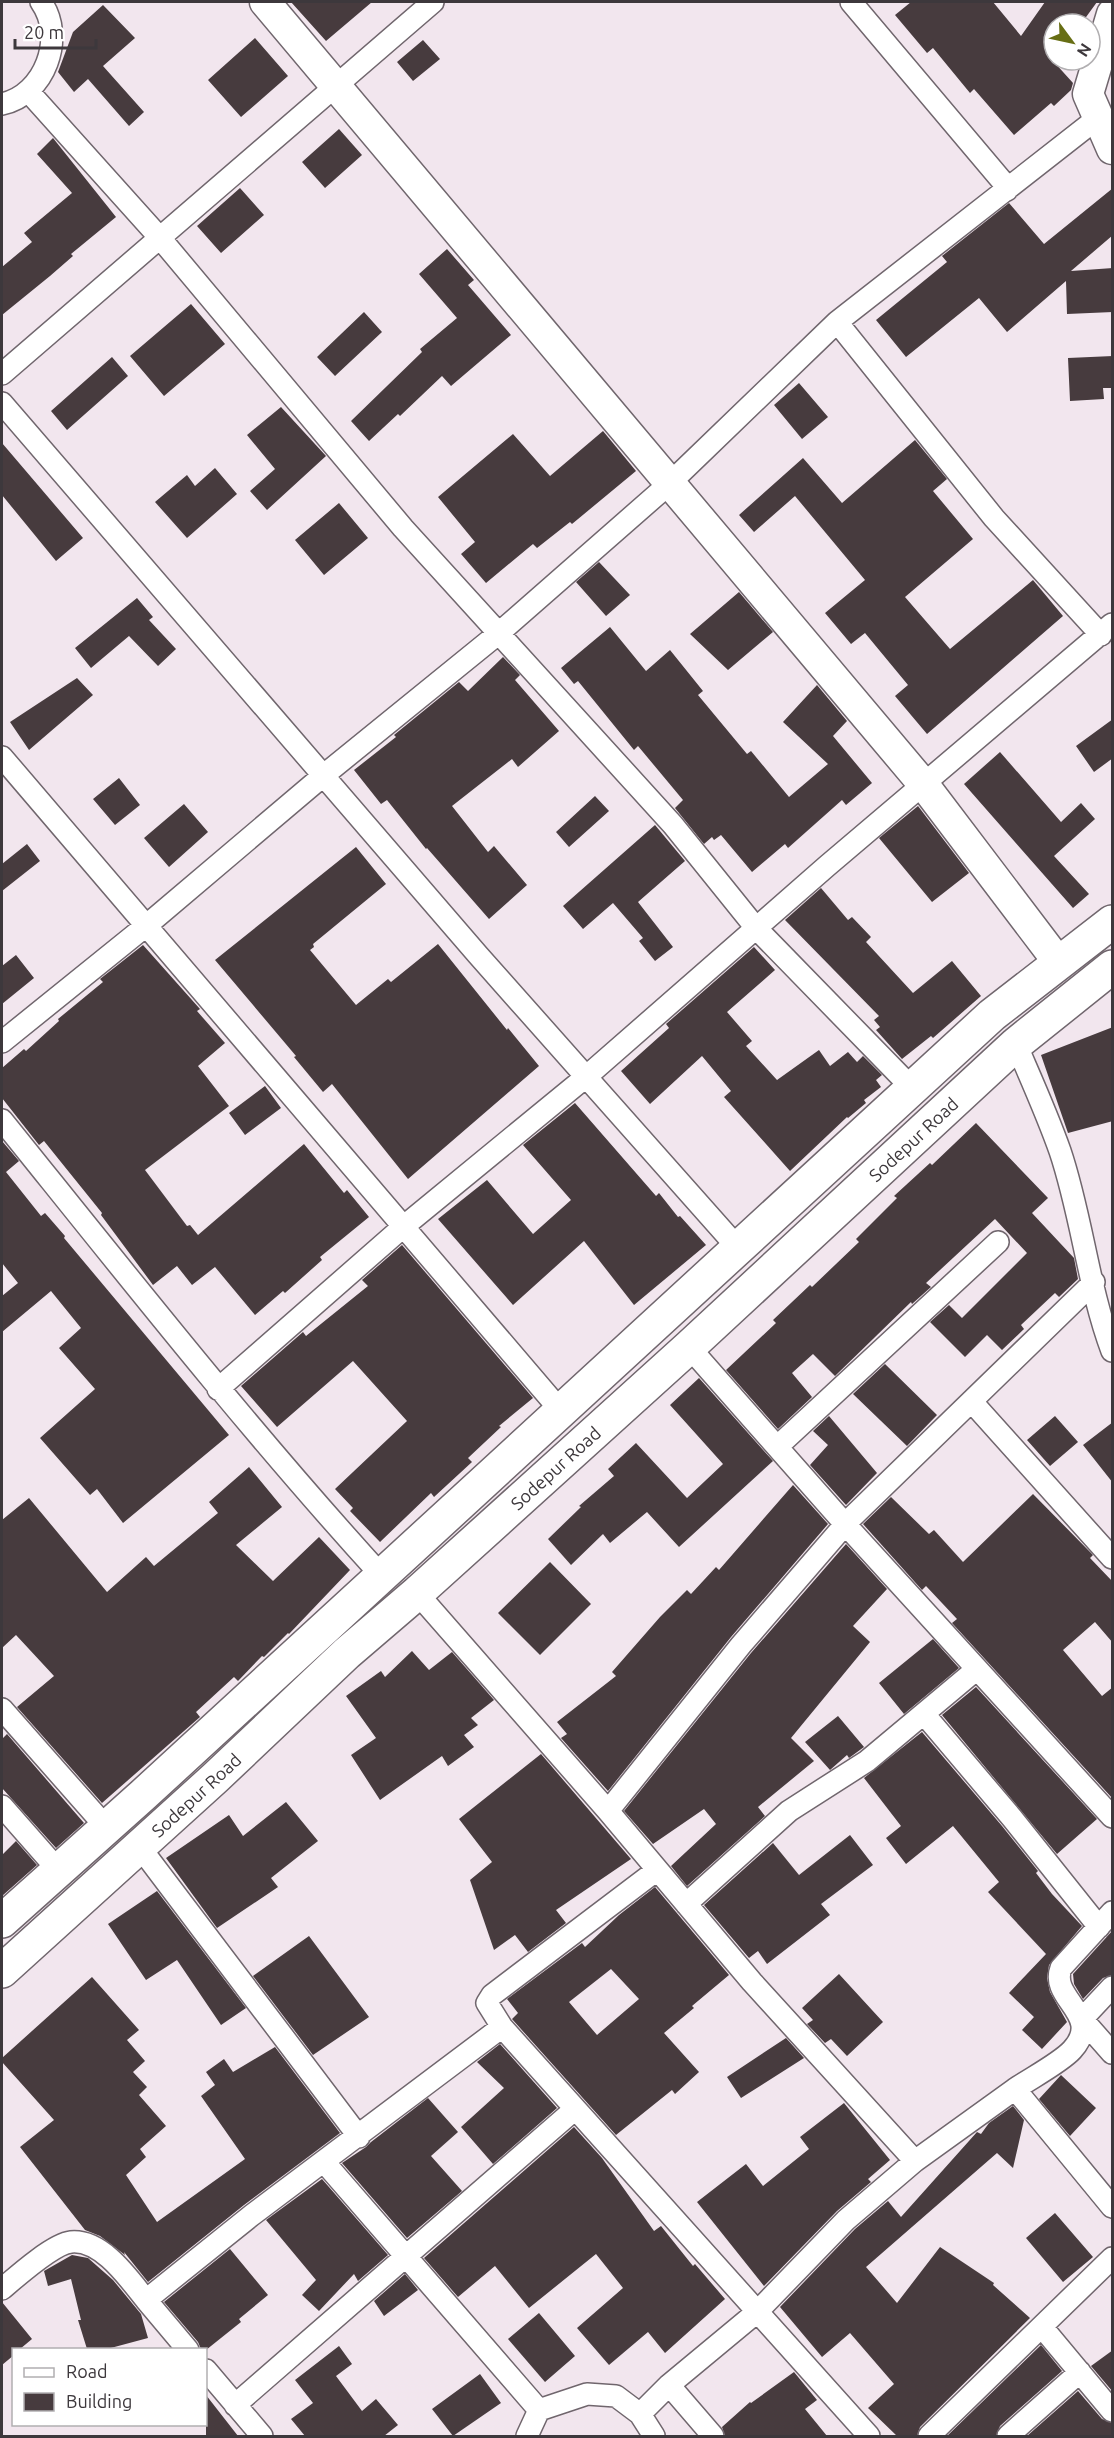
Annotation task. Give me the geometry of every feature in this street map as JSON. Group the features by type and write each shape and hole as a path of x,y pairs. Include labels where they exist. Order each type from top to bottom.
{"main road":[{"path":"2,1921 992,1015 1113,922"},
{"name":"Sodepur Road","path":"2,1971 347,1653 417,1593 689,1347 1016,1044 1113,967"}],"street":[{"path":"2,104 28,91 42,74 51,54 52,31 46,8 41,2"},
{"path":"265,2 924,785 1059,963"},
{"path":"2,374 433,2"},
{"path":"851,2 1007,189"},
{"path":"1113,14 1088,94 1113,149"},
{"path":"28,91 160,238 403,528 673,825 756,928 912,1088"},
{"path":"2,1042 499,633 669,484 837,322 1099,117"},
{"path":"218,1389 403,1227 587,1077 756,928 1107,629 994,518 837,322"},
{"path":"2,404 478,955 738,1248"},
{"path":"2,757 561,1411"},
{"path":"1016,1044 1060,1151 1094,1282 1101,1322 1113,1351"},
{"path":"2,1120 218,1389 307,1494 381,1575"},
{"path":"778,1446 999,1242"},
{"path":"608,1811 741,1645 845,1524 1094,1282"},
{"path":"689,1347 845,1524 1113,1817"},
{"path":"972,1402 1113,1558"},
{"path":"417,1593 608,1811 752,1982 915,2161"},
{"path":"686,1904 789,1811 867,1761 977,1669"},
{"path":"2,1709 106,1827"},
{"path":"924,1714 1012,1818 1106,1920 1061,1968 1058,1976 1082,2019 1113,2053"},
{"path":"2,1806 58,1871"},
{"path":"139,1846 359,2137"},
{"path":"657,1870 492,1995 487,2004 502,2027 574,2110 869,2436"},
{"path":"640,2414 669,2385 757,2312 846,2220 915,2161 1071,2051 1083,2035 1082,2019 1113,1987"},
{"path":"146,2300 252,2215 325,2163 502,2027"},
{"path":"1015,2089 1113,2207"},
{"path":"235,2405 574,2110"},
{"path":"325,2163 539,2410"},
{"path":"2,2289 41,2257 70,2242 92,2246 114,2260 187,2348"},
{"path":"928,2436 1113,2258"},
{"path":"1042,2327 1113,2410"},
{"path":"207,2371 262,2436"},
{"path":"1008,2436 1080,2372"},
{"path":"669,2385 712,2436"},
{"path":"528,2436 539,2410 587,2394 616,2396 640,2414 654,2436"}],"building":[{"path":"291,2 372,2 326,41"},
{"path":"911,2 993,2 1021,36 1045,2 1097,2 1090,12 1042,12 1042,72 1063,72 1073,83 1071,90 1054,106 1051,103 1014,135 974,89 970,93 933,48 927,53 895,15"},
{"path":"103,5 135,38 103,66 144,112 129,126 88,79 74,92 58,72 73,32"},
{"path":"255,38 288,76 241,117 208,80"},
{"path":"423,40 440,59 413,81 397,62"},
{"path":"339,129 362,155 325,188 302,162"},
{"path":"53,138 116,217 2,315 2,267 32,242 24,233 72,193 37,154"},
{"path":"240,188 264,215 221,253 197,226"},
{"path":"1113,188 1113,235 1071,271 1113,268 1113,312 1067,314 1066,281 1007,332 979,298 906,357 876,320 947,262 942,256 1009,203 1044,244"},
{"path":"447,249 474,280 468,285 511,335 451,386 442,376 400,416 398,414 369,441 351,421 422,352 420,349 457,318 419,274"},
{"path":"191,304 225,344 164,396 130,356"},
{"path":"364,312 382,332 335,376 317,357"},
{"path":"1113,356 1113,388 1103,388 1104,399 1070,401 1068,358"},
{"path":"112,357 128,376 67,430 51,411"},
{"path":"799,383 828,417 802,439 774,405"},
{"path":"281,407 326,456 267,510 250,491 275,469 247,435"},
{"path":"603,431 636,471 572,524 570,522 537,548 533,544 486,583 461,554 475,542 438,497 513,434 550,476"},
{"path":"915,440 947,479 933,491 973,539 905,597 950,649 1033,580 1063,616 927,734 895,696 908,685 865,633 851,644 825,613 865,580 795,496 754,532 739,515 803,458 842,503"},
{"path":"2,443 83,538 56,561 2,495"},
{"path":"215,468 237,494 187,538 155,502 187,475 195,486"},
{"path":"339,503 368,538 324,575 295,540"},
{"path":"599,562 630,595 606,616 576,582"},
{"path":"739,592 773,632 728,670 690,634"},
{"path":"137,598 153,617 149,620 176,649 158,666 129,636 91,668 75,648"},
{"path":"610,627 646,671 670,650 703,691 698,695 747,754 751,751 789,797 828,764 783,722 817,685 847,721 833,736 872,783 846,805 842,800 788,848 785,844 752,872 721,835 714,840 712,837 704,844 675,808 683,800 638,746 634,750 578,681 574,684 561,668"},
{"path":"503,657 520,675 515,680 559,731 518,767 512,759 452,806 488,852 494,846 527,885 489,919 426,849 387,800 381,804 354,770 459,682 468,691"},
{"path":"77,678 93,695 29,750 10,722"},
{"path":"1113,719 1113,758 1094,772 1076,746"},
{"path":"1000,752 1061,822 1081,803 1095,819 1054,856 1089,894 1073,908 964,784"},
{"path":"119,778 140,805 115,825 93,799"},
{"path":"595,796 609,811 569,847 556,832"},
{"path":"184,804 208,832 169,867 144,838"},
{"path":"918,806 969,873 932,902 879,838"},
{"path":"655,825 685,861 638,902 673,947 655,961 639,941 643,938 613,903 583,929 563,906"},
{"path":"27,844 40,861 2,891 2,864"},
{"path":"356,847 386,884 313,944 314,947 310,950 356,1005 388,979 391,982 438,944 539,1066 408,1179 332,1084 323,1092 294,1057 296,1056 215,960"},
{"path":"821,888 848,920 852,917 871,937 866,942 913,993 952,961 981,996 933,1038 931,1036 902,1059 876,1030 880,1027 874,1020 879,1016 785,920"},
{"path":"143,945 200,1009 197,1011 225,1043 198,1066 229,1106 145,1170 187,1226 190,1225 198,1235 304,1144 344,1193 347,1190 369,1217 320,1257 322,1260 285,1293 283,1291 255,1315 215,1267 192,1285 177,1266 153,1285 101,1215 102,1213 44,1141 39,1145 2,1098 2,1068 24,1049 26,1051 59,1021 58,1019 103,982 100,979"},
{"path":"754,947 775,970 727,1012 752,1041 746,1046 777,1080 819,1050 830,1066 848,1052 857,1062 863,1056 882,1075 876,1080 881,1087 864,1100 866,1103 847,1117 790,1171 724,1097 731,1091 702,1056 650,1104 621,1071 669,1028 666,1024"},
{"path":"16,955 34,978 2,1004 2,966"},
{"path":"1113,1027 1113,1121 1068,1133 1041,1055"},
{"path":"265,1086 281,1108 245,1135 229,1113"},
{"path":"575,1103 656,1196 659,1193 678,1217 680,1216 706,1245 634,1305 584,1241 513,1305 438,1219 487,1180 533,1234 571,1200 523,1145"},
{"path":"976,1123 1048,1198 1032,1213 1074,1258 1078,1279 1059,1297 1055,1293 1021,1325 1024,1329 1002,1350 987,1335 965,1357 930,1322 949,1305 962,1318 1027,1253 995,1219 926,1283 931,1287 912,1304 911,1302 835,1376 813,1354 792,1373 812,1397 778,1429 726,1370 776,1323 773,1320 859,1242 856,1239 897,1198 894,1196 930,1163 932,1165"},
{"path":"2,1141 19,1161 6,1172 41,1216 45,1213 65,1236 64,1238 229,1435 123,1523 97,1489 90,1495 40,1438 95,1389 59,1348 81,1328 51,1291 2,1332 2,1296 18,1283 2,1263"},
{"path":"402,1245 533,1398 499,1426 501,1427 468,1458 472,1462 434,1497 431,1493 380,1542 350,1511 353,1508 335,1489 407,1421 353,1361 277,1427 241,1386 303,1332 306,1336 368,1286 362,1280"},
{"path":"885,1364 937,1415 907,1446 853,1394"},
{"path":"699,1378 773,1461 679,1547 647,1512 610,1543 603,1534 571,1565 548,1539 581,1507 579,1506 614,1476 608,1469 636,1443 687,1498 723,1464 670,1405"},
{"path":"829,1416 877,1473 846,1505 810,1465 828,1445 813,1431"},
{"path":"1055,1416 1078,1442 1050,1466 1027,1440"},
{"path":"1113,1422 1113,1483 1083,1445"},
{"path":"249,1467 282,1507 236,1545 273,1581 319,1537 350,1570 289,1634 264,1657 262,1656 238,1681 234,1677 196,1712 200,1717 102,1803 17,1707 54,1676 16,1635 2,1648 2,1520 29,1498 107,1592 146,1557 154,1566 218,1513 209,1502"},
{"path":"793,1485 828,1524 731,1637 608,1791 561,1738 567,1734 557,1722 616,1676 612,1672 660,1617 687,1590 691,1594 716,1567 719,1570"},
{"path":"1033,1494 1093,1555 1090,1558 1113,1582 1113,1643 1095,1622 1063,1650 1102,1696 1113,1687 1113,1799 952,1623 957,1619 926,1586 922,1590 863,1524 891,1497 929,1534 934,1530 963,1562"},
{"path":"846,1544 887,1589 853,1626 870,1642 791,1738 814,1761 758,1807 765,1816 687,1886 671,1866 716,1824 704,1809 653,1844 624,1811 751,1653"},
{"path":"550,1562 591,1604 540,1655 498,1613"},
{"path":"933,1639 959,1668 904,1714 879,1683"},
{"path":"412,1651 429,1670 452,1652 494,1700 471,1718 478,1725 464,1735 474,1747 448,1766 442,1756 380,1800 351,1755 376,1738 346,1696 381,1671 385,1677"},
{"path":"976,1687 1097,1819 1057,1854 942,1715"},
{"path":"838,1716 864,1747 849,1758 847,1755 830,1770 805,1742"},
{"path":"922,1732 1002,1826 1038,1871 1036,1873 1052,1894 1082,1926 1049,1965 1047,1978 1050,1992 1067,2022 1042,2049 1022,2030 1034,2017 1009,1993 1046,1954 988,1892 999,1882 953,1826 906,1864 886,1838 901,1826 864,1778"},
{"path":"7,1734 84,1823 56,1848 2,1788 2,1739"},
{"path":"541,1754 631,1859 556,1910 566,1923 528,1952 515,1935 494,1950 470,1880 492,1862 459,1819"},
{"path":"286,1802 318,1841 271,1878 278,1887 217,1928 166,1858 229,1815 243,1836"},
{"path":"850,1835 873,1865 821,1904 830,1915 767,1964 758,1951 749,1958 704,1905 773,1843 799,1875"},
{"path":"16,1841 37,1865 2,1896 2,1855"},
{"path":"655,1887 729,1975 664,2033 699,2072 675,2094 672,2090 616,2135 512,2019 518,2013 507,1999 582,1943 585,1947 619,1915","holes":["611,1969 639,1999 597,2035 569,2002"]},
{"path":"157,1891 246,2008 221,2025 177,1960 146,1980 108,1924"},
{"path":"1113,1930 1113,1975 1103,1978 1083,1999 1074,1984 1073,1974"},
{"path":"309,1936 369,2017 313,2055 253,1976"},
{"path":"839,1974 883,2022 847,2056 831,2039 825,2043 807,2024 813,2020 802,2008"},
{"path":"92,1977 139,2030 127,2040 145,2061 133,2072 147,2087 139,2095 166,2126 140,2149 146,2157 126,2175 157,2222 245,2159 201,2096 215,2085 206,2072 224,2059 233,2072 275,2047 340,2133 244,2205 148,2282 124,2252 125,2255 100,2236 85,2230 20,2147 54,2120 2,2062 2,2058"},
{"path":"786,2038 804,2058 741,2098 727,2077"},
{"path":"500,2044 557,2108 493,2164 461,2127 504,2088 477,2062"},
{"path":"1061,2075 1096,2108 1070,2136 1039,2099"},
{"path":"428,2098 458,2132 431,2156 462,2191 407,2238 342,2163"},
{"path":"844,2103 890,2160 868,2179 871,2182 837,2211 764,2286 697,2202 746,2164 763,2186 809,2149 800,2137"},
{"path":"1013,2106 1024,2120 1013,2168 997,2153 866,2267 897,2303 940,2247 994,2283 993,2285 1030,2318 920,2427 917,2436 897,2436 868,2408 894,2384 850,2333 822,2357 780,2307 855,2229 888,2201 901,2217 977,2132 981,2134 989,2123"},
{"path":"574,2127 602,2158 654,2231 661,2226 693,2266 695,2264 725,2299 665,2353 648,2332 609,2365 577,2328 623,2288 596,2254 529,2308 495,2266 458,2297 424,2258"},
{"path":"322,2179 388,2255 358,2281 354,2274 319,2311 302,2295 316,2280 266,2220"},
{"path":"1055,2213 1093,2257 1063,2282 1026,2238"},
{"path":"230,2249 268,2295 239,2319 241,2322 207,2349 201,2348 164,2302"},
{"path":"72,2255 88,2258 113,2280 141,2314 148,2338 111,2348 87,2348 78,2320 81,2320 71,2279 48,2286 44,2271"},
{"path":"405,2274 418,2290 384,2316 374,2301"},
{"path":"2,2302 32,2339 21,2348 12,2348 12,2357 2,2365"},
{"path":"539,2313 575,2356 545,2382 508,2339"},
{"path":"1041,2345 1062,2371 1000,2426 996,2436 947,2436"},
{"path":"339,2346 352,2364 336,2376 362,2411 376,2399 398,2425 384,2436 305,2436 291,2419 313,2403 295,2380"},
{"path":"1113,2350 1113,2392 1091,2366"},
{"path":"794,2372 817,2400 805,2409 827,2436 725,2436 722,2427 750,2402"},
{"path":"480,2374 501,2403 453,2436 432,2409"},
{"path":"1078,2391 1102,2419 1113,2423 1113,2436 1027,2436"},
{"path":"207,2396 238,2436 206,2436 207,2426"}]}
